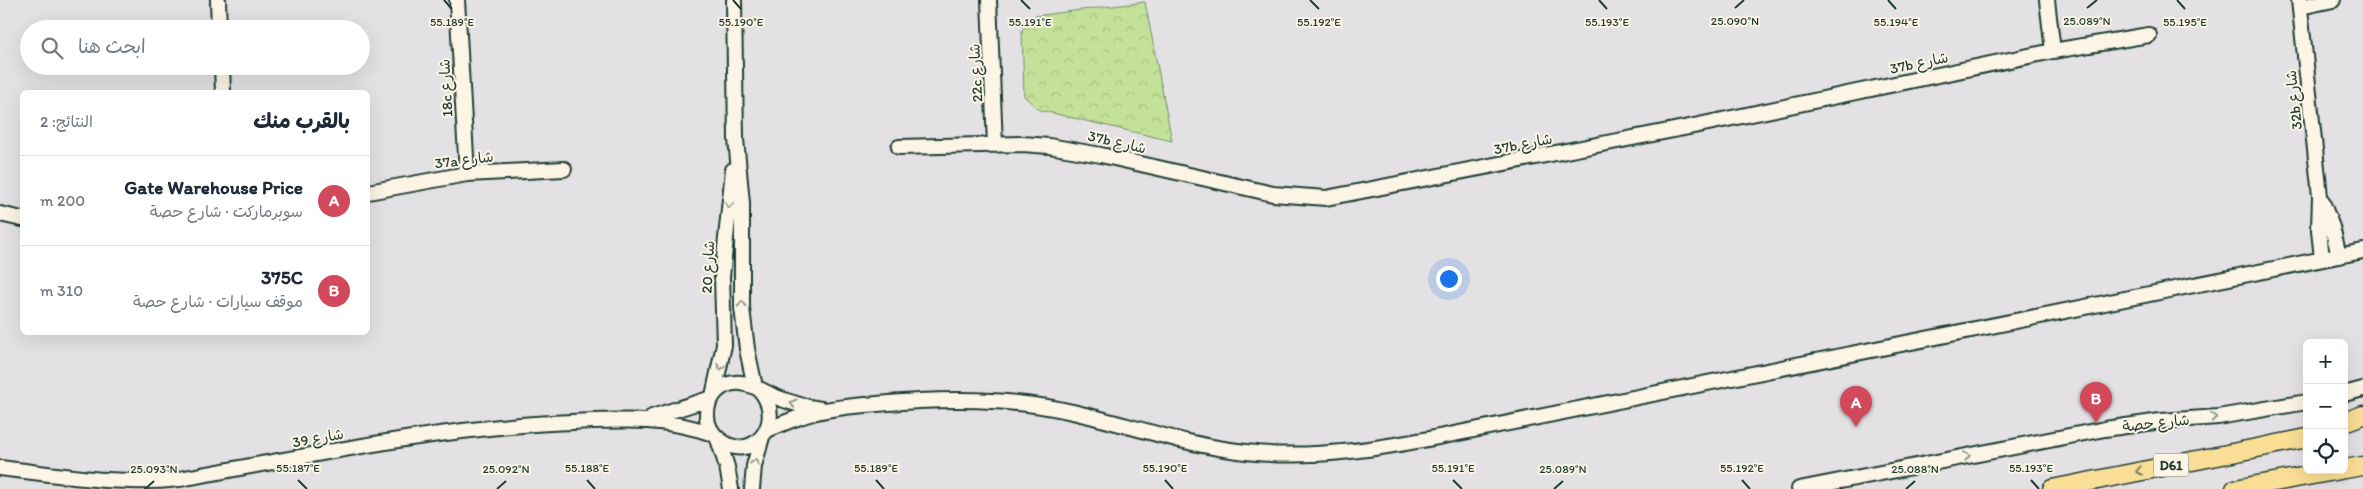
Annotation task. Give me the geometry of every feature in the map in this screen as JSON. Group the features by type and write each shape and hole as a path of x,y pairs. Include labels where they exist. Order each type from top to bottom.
{"main road":[{"path":"2348,421 2363,415"},
{"path":"2348,430 2363,428"},
{"name":"D61","path":"2052,489 2301,438"},
{"path":"2348,468 2363,466"},
{"path":"2235,489 2318,474"}],"street":[{"path":"218,0 219,20"},
{"name":"18c شارع","path":"457,0 467,174"},
{"name":"شارع 20","path":"734,0 736,139 742,203 743,323 757,388"},
{"name":"22c شارع","path":"989,0 995,144"},
{"path":"2047,0 2053,51"},
{"path":"2300,3 2333,0"},
{"name":"32b شارع","path":"2300,3 2320,196 2318,230 2322,259"},
{"name":"37b شارع","path":"899,147 1031,144 1075,149 1273,194 1326,198 1642,137 2053,51 2149,35"},
{"path":"222,75 223,90"},
{"name":"شارع 20","path":"712,397 724,346 723,260 736,139"},
{"name":"37a شارع","path":"370,192 467,174 564,168"},
{"name":"32b شارع","path":"2320,196 2332,228 2339,256"},
{"path":"0,214 20,219"},
{"path":"716,436 730,445 744,446 804,415 827,410 932,401 1013,402 1075,412 1221,449 1293,455 1340,452 1450,435 2363,251"},
{"path":"731,489 728,467 707,416 712,397 723,387 736,383 757,388 792,403 827,410"},
{"path":"752,489 754,466 771,413 770,405 757,388"},
{"path":"2348,393 2363,389"},
{"name":"شارع 39","path":"644,419 712,397"},
{"name":"شارع حصة","path":"1799,489 2115,427 2161,421 2218,417 2303,403"},
{"name":"شارع 39","path":"0,468 121,482 160,482 451,432 558,422 644,419 679,424 716,436"}],"green space":[{"path":"1145,2 1172,141 1039,110 1024,96 1022,30 1034,16"}],"place":[{"name":"375C","path":"2096,423"},
{"name":"Gate Warehouse Price","path":"1856,427"}]}
